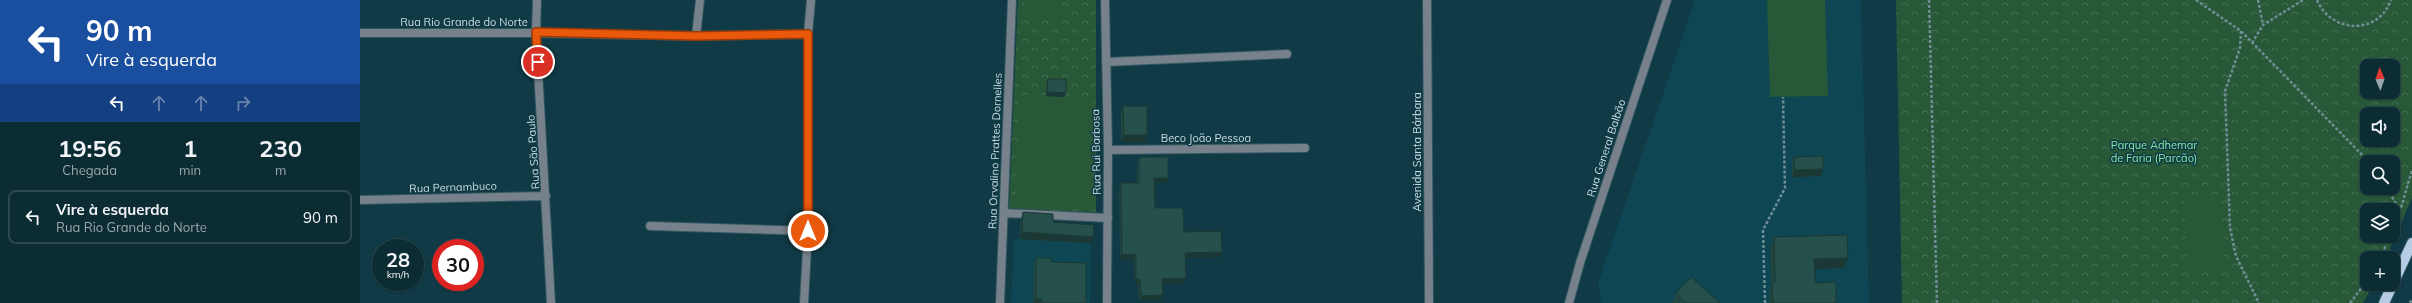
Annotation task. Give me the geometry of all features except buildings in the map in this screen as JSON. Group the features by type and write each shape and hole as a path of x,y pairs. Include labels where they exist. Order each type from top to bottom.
{"main road":[{"path":"2384,303 2412,243"}],"street":[{"name":"Rua São Paulo","path":"537,0 536,32 551,303"},
{"path":"696,36 700,0"},
{"path":"804,303 808,231 808,34 811,0"},
{"name":"Rua Orvalino Prattes Dornelles","path":"1000,303 1012,0"},
{"name":"Rua Rui Barbosa","path":"1105,0 1108,150 1107,303"},
{"name":"Avenida Santa Bárbara","path":"1427,0 1428,303"},
{"name":"Rua General Balbão","path":"1569,303 1580,263 1667,0"},
{"name":"Rua Rio Grande do Norte","path":"360,33 536,32 696,36 808,34"},
{"path":"1106,62 1288,54"},
{"name":"Beco João Pessoa","path":"1108,150 1305,148"},
{"name":"Rua Pernambuco","path":"360,200 546,196"},
{"path":"1004,213 1108,218"},
{"path":"650,226 808,231"}],"path":[{"path":"1929,0 1936,303"},
{"path":"2196,0 2242,31 2362,155"},
{"path":"2258,0 2263,26"},
{"path":"2252,43 2263,26 2303,0"},
{"path":"2317,0 2329,18 2341,25 2356,27 2377,20 2387,9 2391,0"},
{"path":"2242,31 2240,48 2225,91 2230,228 2236,256 2259,303"},
{"path":"1765,303 1763,230 1785,188 1783,97"},
{"path":"2400,211 2412,170"},
{"path":"2350,303 2360,290"},
{"path":"2410,303 2412,299"}],"shaded area":[{"path":"1695,0 1861,0 1869,303 1601,303 1598,283"},
{"path":"1021,217 1050,229 1091,232 1090,303 1011,303 1014,239 1020,239"}],"green space":[{"path":"1018,0 1096,0 1096,212 1009,210"},
{"path":"1025,0 1061,0 1060,9 1056,15 1050,19 1036,19 1030,15 1026,9"},
{"path":"1767,0 1825,0 1828,96 1770,97"},
{"name":"Parque Adhemar de Faria (Parcão)","path":"1896,0 2412,0 2412,198 2400,226 2400,203 2360,203 2360,243 2392,243 2389,251 2360,251 2360,291 2370,291 2363,303 1902,303"},
{"path":"1019,95 1093,97 1090,206 1016,205"},
{"path":"2221,198 2224,270 2187,271 2185,199"}],"route":[{"path":"538,62 536,32 696,36 808,34 808,231"}]}
